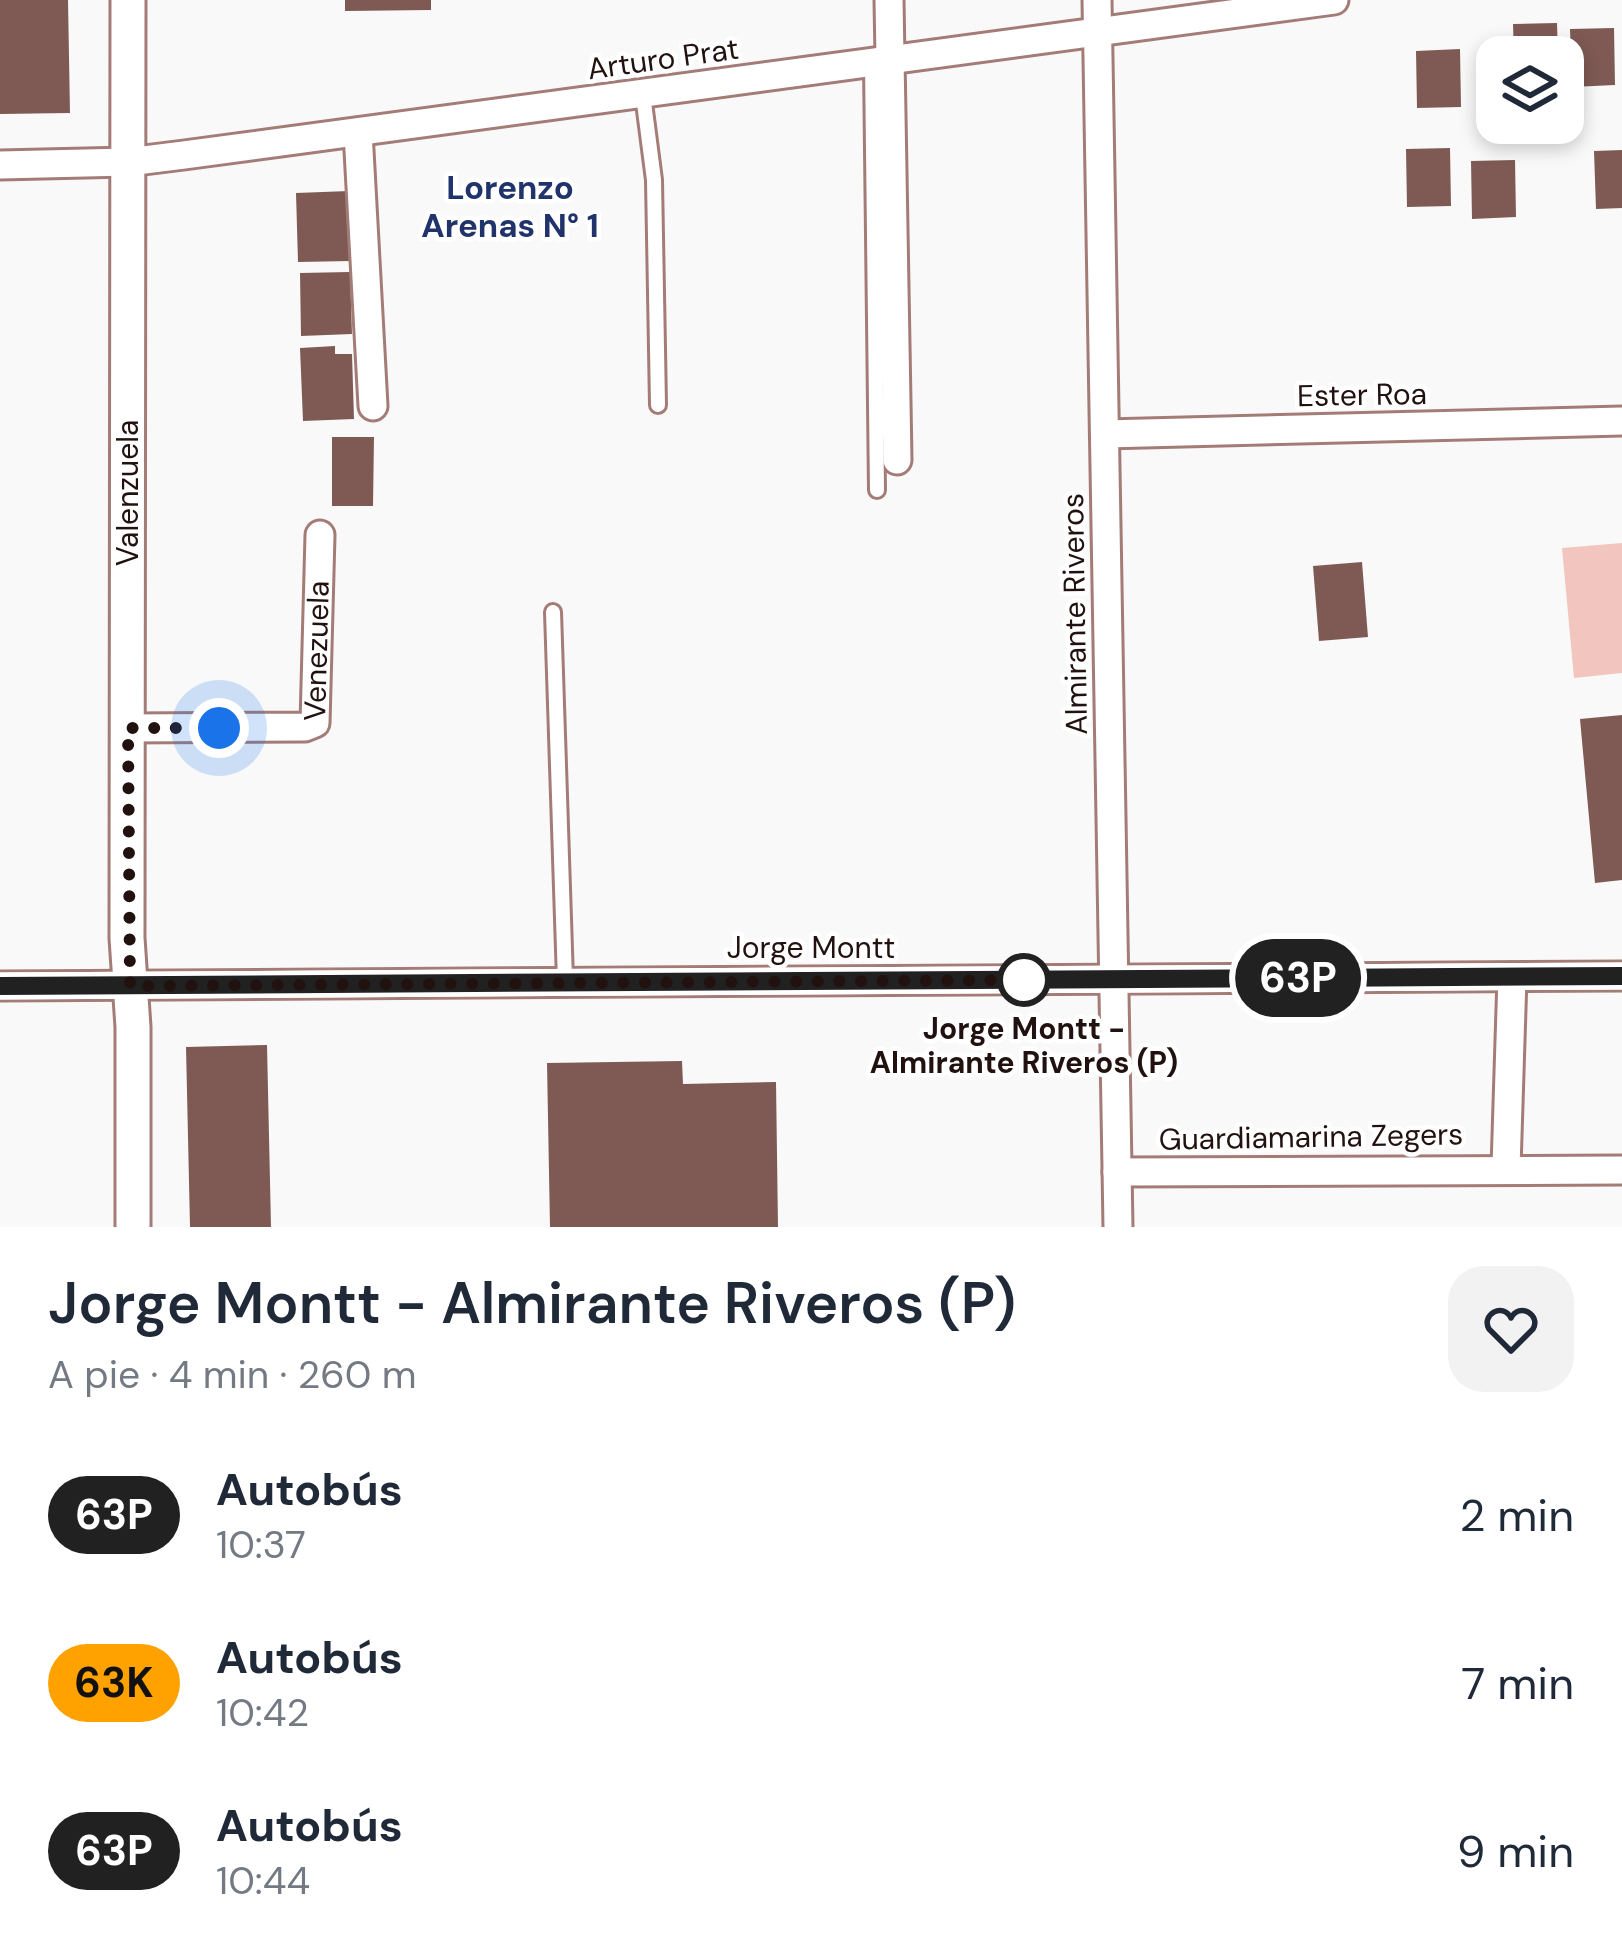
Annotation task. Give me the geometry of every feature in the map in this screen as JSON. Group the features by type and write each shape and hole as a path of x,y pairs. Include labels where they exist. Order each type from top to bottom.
{"street":[{"name":"Valenzuela","path":"128,0 130,986"},
{"path":"889,0 882,63 897,460"},
{"name":"Almirante Riveros","path":"1097,0 1118,1227"},
{"name":"Arturo Prat","path":"0,165 128,162 1334,0"},
{"path":"358,132 373,406"},
{"name":"Ester Roa","path":"1105,434 1622,421"},
{"name":"Venezuela","path":"128,728 304,727 315,723 320,535"},
{"name":"Guardiamarina Zegers","path":"1506,1168 1513,976"},
{"name":"Jorge Montt","path":"0,986 1622,976"},
{"path":"130,986 133,1227"},
{"name":"Guardiamarina Zegers","path":"1117,1172 1622,1170"}],"lane":[{"path":"877,490 882,63"},
{"path":"643,94 654,180 658,405"},
{"path":"553,612 565,980"}],"shaded area":[{"path":"1622,543 1622,673 1574,678 1562,548"}],"building":[{"path":"0,0 68,0 70,113 0,114"},
{"path":"345,0 431,0 431,10 345,11"},
{"path":"1557,23 1557,36 1513,36 1513,24"},
{"path":"1614,28 1615,85 1584,86 1584,36 1570,36 1570,29"},
{"path":"1460,49 1461,107 1417,108 1416,51"},
{"path":"1450,148 1451,206 1407,207 1406,149"},
{"path":"1622,150 1622,208 1596,209 1594,151"},
{"path":"1515,160 1516,217 1472,219 1471,161"},
{"path":"349,191 351,261 298,262 296,193"},
{"path":"350,272 352,334 301,336 300,273"},
{"path":"335,346 335,354 352,354 354,419 303,421 300,348"},
{"path":"332,437 374,437 373,506 332,506"},
{"path":"1362,562 1368,637 1319,641 1313,566"},
{"path":"1622,715 1622,880 1595,883 1580,719"},
{"path":"267,1045 271,1227 190,1227 186,1047"},
{"path":"682,1061 683,1084 776,1082 778,1227 550,1227 547,1063"}],"bus line":[{"name":"63P","path":"0,986 1622,976"}],"place":[{"name":"Jorge Montt - Almirante Riveros (P)","path":"1024,980"}],"district":[{"name":"Lorenzo Arenas N° 1","path":"510,206"}],"route":[{"path":"219,728 128,728 130,986 1030,980 1024,980"}]}
